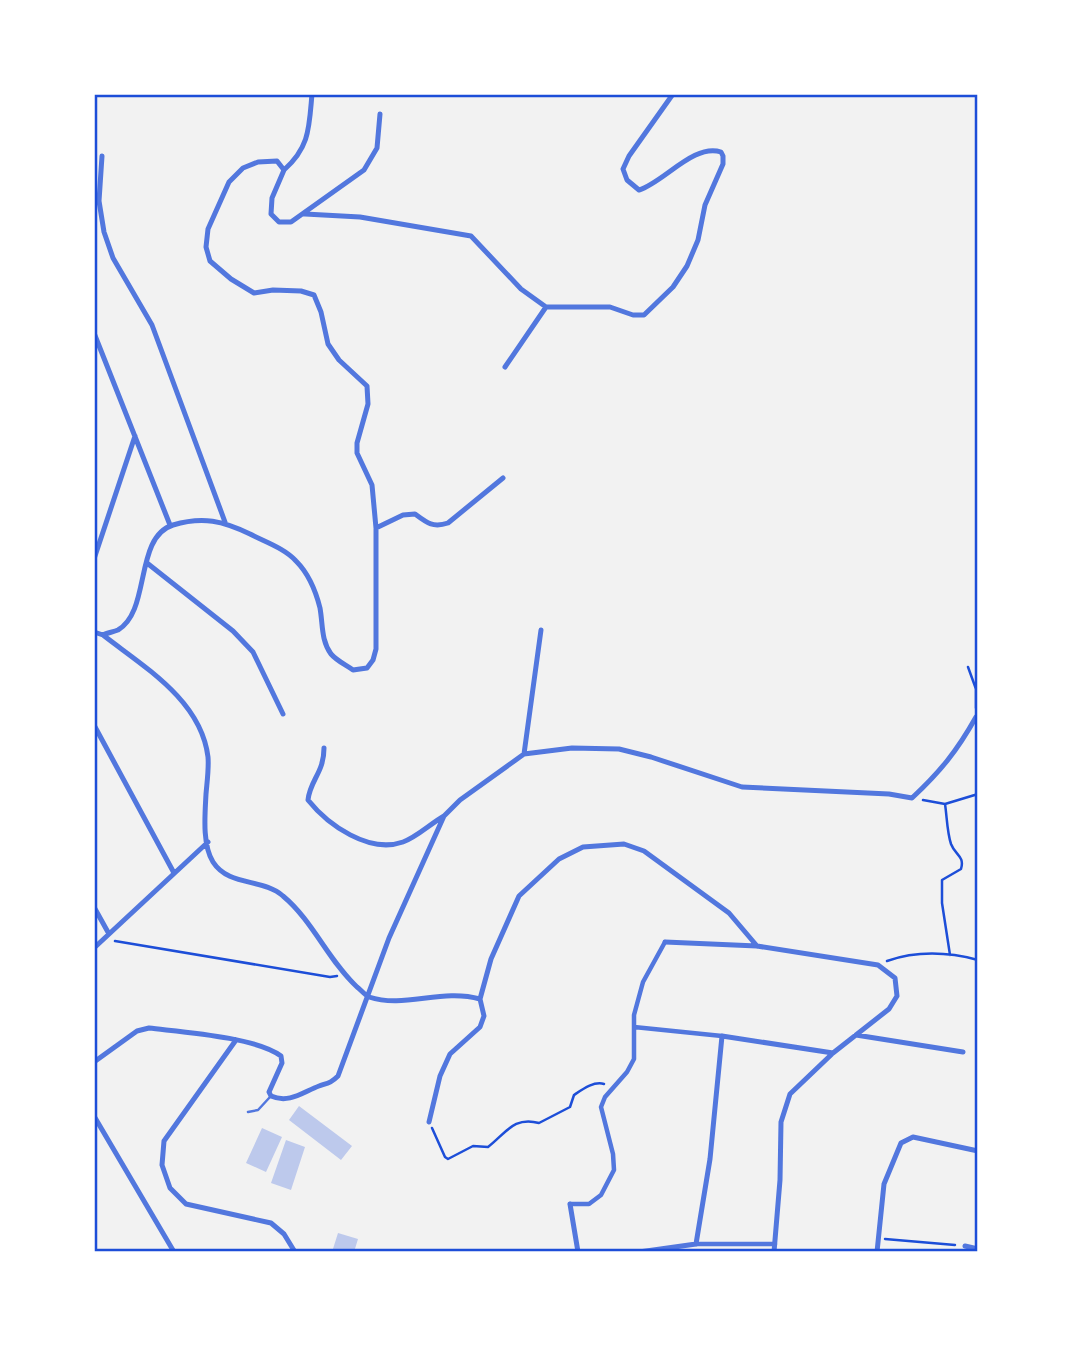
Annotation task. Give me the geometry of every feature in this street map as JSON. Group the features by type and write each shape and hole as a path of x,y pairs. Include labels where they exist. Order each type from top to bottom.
{"street":[{"path":"312,94 307,135 298,157 284,170 272,198 271,214 279,222 292,222 364,170 377,148 380,114"},
{"path":"305,214 360,217 471,236 521,289 545,307 610,307 634,315 644,315 673,287 687,266 698,240 705,205 720,172 723,156 721,152 705,150 668,172 651,186 639,190 627,180 623,169 629,156 673,94"},
{"path":"102,156 99,201 104,232 113,258 152,325 225,522"},
{"path":"103,635 119,629 128,621 151,547 158,534 170,525 202,519 225,522 281,549 295,559 313,587 320,609 324,641 332,655 353,670 366,668 373,660 376,649 376,528 372,485 357,453 357,443 368,404 367,386 339,360 328,344 314,295 292,291 254,293 231,279 210,261 206,247 208,229 229,182 243,168 258,162 277,161 284,170"},
{"path":"505,366 545,307"},
{"path":"94,332 170,525"},
{"path":"94,559 136,434"},
{"path":"376,528 403,515 415,514 437,527 448,523 503,478"},
{"path":"147,564 233,631 253,652 283,714"},
{"path":"524,754 541,630"},
{"path":"94,632 103,635 168,685 187,707 201,734 208,757 205,816 208,842 212,861 224,874 270,887 284,896 343,974 368,996 401,1001 463,994 480,999"},
{"path":"324,748 323,766 308,800 327,820 359,839 383,846 403,842 444,816 460,800 524,754 572,748 620,749 742,787 889,794 912,798 939,774 954,756 976,717"},
{"path":"94,725 174,873"},
{"path":"94,1062 137,1031 149,1028 236,1040 274,1050 281,1056 282,1063 271,1087 271,1096 284,1099 296,1097 317,1086 331,1083 338,1076 389,938 444,816"},
{"path":"94,948 208,842"},
{"path":"429,1122 440,1076 450,1054 480,1027 484,1016 480,999 491,959 519,896 559,859 583,847 624,844 644,851 729,913 757,946"},
{"path":"94,907 109,934"},
{"path":"578,1251 570,1204 589,1203 601,1195 614,1170 613,1154 601,1107 605,1097 627,1072 634,1059 634,1015 643,982 665,942 757,946 878,964 895,978 897,996 889,1009 833,1053 790,1094 781,1122 774,1251"},
{"path":"634,1027 722,1036 833,1053"},
{"path":"856,1035 963,1052"},
{"path":"696,1244 710,1159 722,1036"},
{"path":"236,1040 164,1141 162,1166 170,1188 186,1204 271,1223 284,1234 295,1251"},
{"path":"94,1116 174,1251"},
{"path":"877,1251 884,1184 901,1143 913,1137 978,1150"},
{"path":"639,1251 664,1251 696,1244 775,1244"},
{"path":"965,1246 978,1249"}],"lane":[{"path":"248,1112 258,1110 271,1096"}],"path":[{"path":"968,667 976,690 976,717"},
{"path":"912,798 945,804 978,794"},
{"path":"945,804 950,843 961,855 963,864 961,869 942,880 942,903 950,955"},
{"path":"109,934 114,941 330,977 343,974"},
{"path":"878,964 917,954 950,955 978,960"},
{"path":"429,1122 445,1157 449,1159 473,1146 488,1147 518,1122 528,1120 538,1123 570,1107 574,1095 587,1087 604,1084 605,1097"},
{"path":"878,1239 965,1246"}],"building":[{"path":"299,1106 352,1146 341,1160 289,1120"},
{"path":"262,1128 282,1137 266,1172 246,1163"},
{"path":"286,1140 305,1147 291,1190 271,1183"},
{"path":"338,1233 358,1239 354,1252 332,1252"}]}
